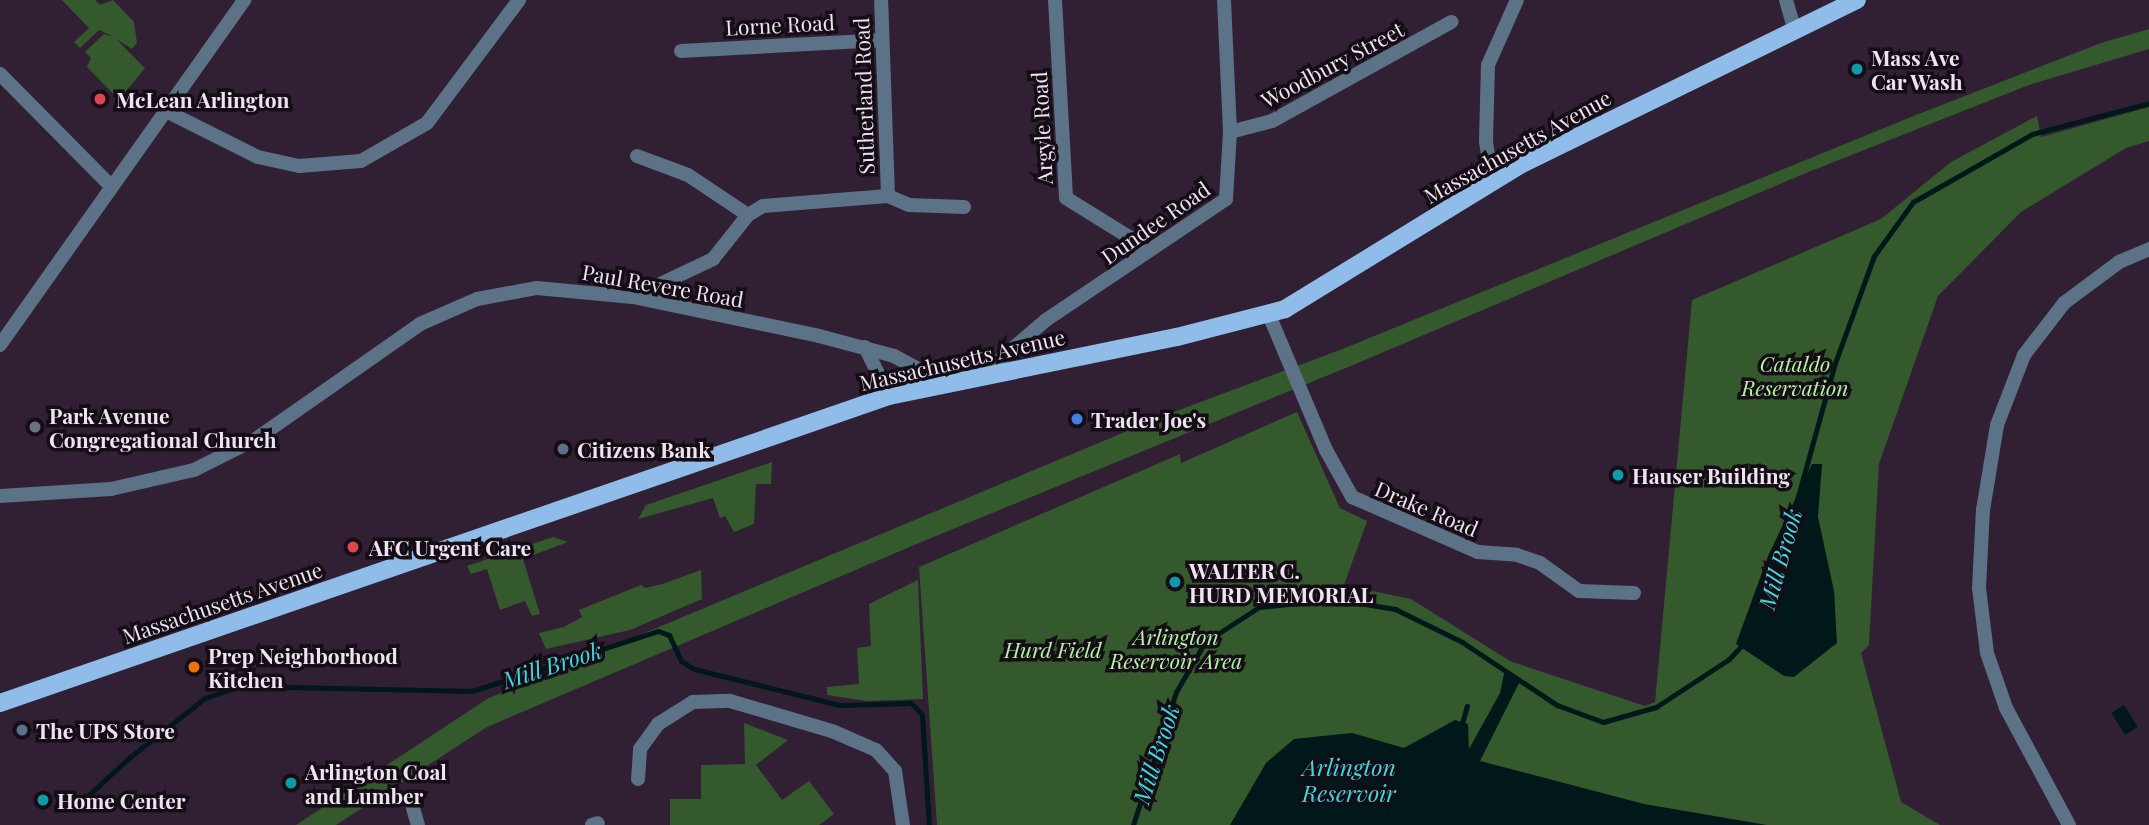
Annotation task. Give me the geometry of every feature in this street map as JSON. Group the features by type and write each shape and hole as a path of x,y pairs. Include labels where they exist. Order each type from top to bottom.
{"main road":[{"name":"Massachusetts Avenue","path":"0,703 890,396 1269,315 1307,299 1492,180 1857,0"}],"street":[{"path":"0,345 244,0"},
{"path":"168,111 258,158 299,166 361,161 428,123 519,0"},
{"name":"Sutherland Road","path":"748,215 763,206 888,196 881,0"},
{"name":"Argyle Road","path":"1055,0 1066,198 1129,237 1144,253"},
{"name":"Dundee Road","path":"982,375 1045,320 1223,204 1228,193 1230,132 1224,0"},
{"path":"1492,180 1486,141 1488,65 1517,0"},
{"path":"1786,0 1795,31"},
{"name":"Woodbury Street","path":"1230,132 1272,121 1451,22"},
{"name":"Lorne Road","path":"681,51 882,40"},
{"path":"0,74 112,187"},
{"path":"633,297 713,259 748,215 688,175 637,156"},
{"path":"888,196 909,205 964,207"},
{"path":"2066,820 2006,708 1987,653 1979,588 1983,510 1997,425 2024,355 2064,303 2119,262 2149,249"},
{"name":"Paul Revere Road","path":"0,496 111,489 194,470 257,439 420,324 478,299 537,288 633,297 864,347 902,359 944,383"},
{"name":"Drake Road","path":"1269,315 1344,487 1360,503 1478,552 1517,555 1540,563 1579,592 1634,593"},
{"path":"864,347 890,396"},
{"path":"638,779 640,749 658,724 693,702 730,701 832,731 876,750 895,771 903,825"},
{"path":"413,808 418,825"}],"green space":[{"path":"62,0 95,0 100,5 113,0 134,22 137,43 132,49 116,39 145,68 119,100 87,67 91,58 85,52 104,34 114,37 99,30 80,48 74,42 89,28"},
{"path":"2149,29 2149,49 2029,85 1806,173 1353,365 919,543 487,727 336,825 296,825 487,699 1163,416 1340,350 1911,117 2101,43"},
{"name":"Arlington Reservoir Area","path":"2149,107 2149,141 2126,148 2021,212 1938,296 1879,464 1869,645 1861,653 1901,802 1940,825 937,825 919,567 1180,454 1181,463 1297,412 1340,508 1367,521 1344,585 1411,599 1510,661 1645,706 1655,702 1692,300 1881,219 1951,162 2037,116 2041,137"},
{"path":"772,462 771,484 756,484 754,524 734,532 725,516 720,518 713,498 638,519 646,505"},
{"path":"553,537 568,542 523,559 540,614 532,616 525,601 500,610 487,569 471,574 467,566"},
{"path":"701,570 702,599 630,630 546,649 539,633 564,627 582,617 579,610 641,585 645,588 662,584"},
{"path":"918,580 923,699 867,701 827,695 827,687 859,684 857,648 871,646 869,604"},
{"path":"744,723 788,740 756,765 782,800 809,781 834,814 819,825 670,825 670,799 701,799 701,765 745,764"}],"water":[{"path":"1812,464 1822,464 1818,517 1834,591 1837,643 1794,677 1784,676 1736,644 1768,556"},
{"name":"Arlington Reservoir","path":"1505,669 1521,679 1480,761 1644,804 1767,825 1230,825 1266,763 1294,739 1352,733 1404,748 1455,720 1468,724 1469,749 1500,693"},
{"path":"2124,705 2138,727 2125,735 2111,713"}],"waterway":[{"name":"Mill Brook","path":"1797,500 1835,363 1874,256 1913,202 2032,134 2149,103"},
{"name":"Mill Brook","path":"1133,825 1176,692 1205,642 1259,607 1335,599 1395,609 1462,642 1557,705 1603,722 1656,707 1729,659 1745,642"},
{"name":"Mill Brook","path":"81,802 130,757 205,698 239,686 472,691 658,631 669,635 681,661 694,669 839,705 911,703 922,715 929,825"},
{"path":"1462,723 1467,706"}],"place":[{"name":"Mass Ave Car Wash","path":"1857,69"},
{"name":"McLean Arlington","path":"100,99"},
{"name":"Trader Joe's","path":"1077,419"},
{"name":"Park Avenue Congregational Church","path":"35,427"},
{"name":"Citizens Bank","path":"563,449"},
{"name":"Hauser Building","path":"1618,475"},
{"name":"AFC Urgent Care","path":"353,547"},
{"name":"WALTER C. HURD MEMORIAL","path":"1175,582"},
{"name":"Prep Neighborhood Kitchen","path":"194,667"},
{"name":"The UPS Store","path":"22,730"},
{"name":"Arlington Coal and Lumber","path":"291,783"},
{"name":"Home Center","path":"43,800"}],"park label":[{"name":"Cataldo Reservation","path":"1795,375"},
{"name":"Hurd Field","path":"1053,649"}]}
